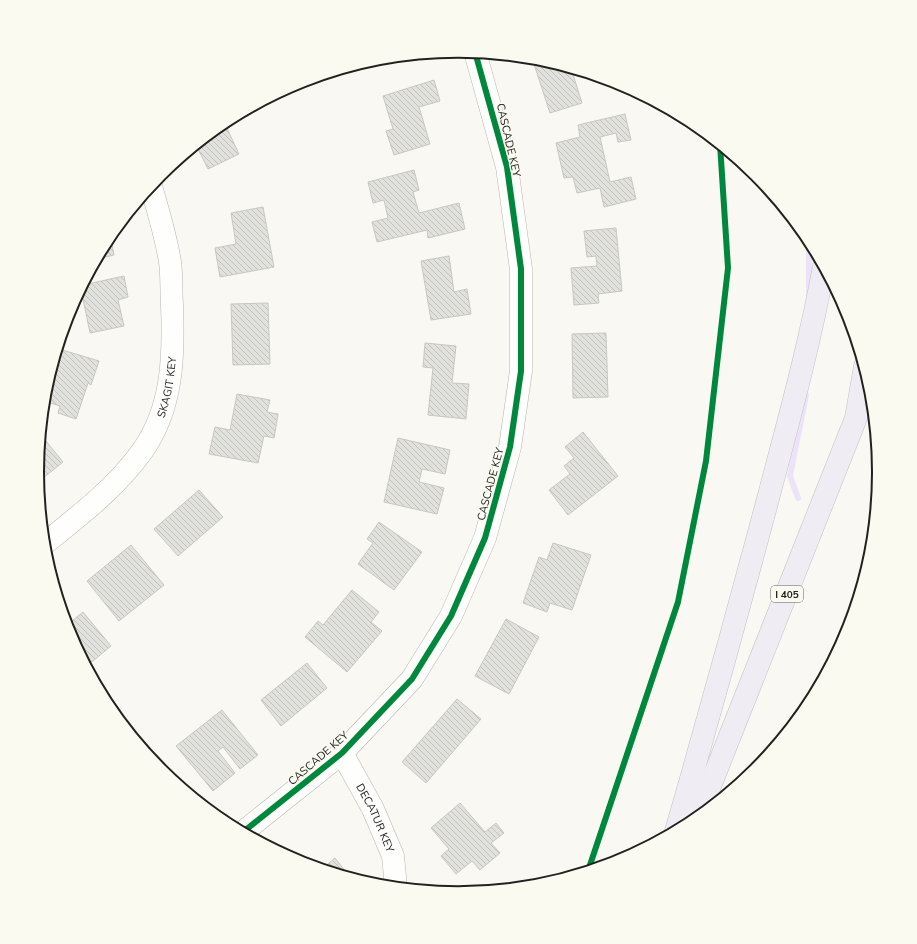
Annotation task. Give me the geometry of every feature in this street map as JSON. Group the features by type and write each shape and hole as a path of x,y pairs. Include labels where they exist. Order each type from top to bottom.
{"highway":[{"path":"678,824 727,655 813,325 822,275"},
{"name":"I 405","path":"701,808 856,418 863,380"}],"street":[{"name":"CASCADE KEY","path":"247,829 342,753 412,679 451,616 486,538 510,447 521,371 521,269 507,167 477,58"},
{"name":"SKAGIT KEY","path":"50,539 123,476 144,449 160,418 170,386 173,342 170,264 162,223 153,192"},
{"name":"DECATUR KEY","path":"342,753 374,809 393,856 395,882"}],"building":[{"path":"534,64 573,74 582,103 550,113"},
{"path":"434,80 440,101 419,107 430,144 394,155 386,131 393,129 383,96"},
{"path":"625,114 631,140 618,142 616,133 600,137 610,182 631,177 636,199 604,207 600,188 577,193 573,177 564,178 556,143 580,137 578,125"},
{"path":"227,128 239,154 208,169 198,149"},
{"path":"414,170 419,190 413,192 419,213 459,203 465,229 428,238 427,230 377,242 372,222 388,218 384,200 373,203 368,182"},
{"path":"263,207 274,267 220,277 215,248 236,244 231,213"},
{"path":"616,228 622,291 598,294 599,303 574,305 571,268 597,266 596,256 587,257 584,231"},
{"path":"112,245 114,255 105,257"},
{"path":"449,256 454,292 467,289 471,314 431,320 421,261"},
{"path":"124,276 128,297 118,300 124,326 90,333 83,298 90,283"},
{"path":"268,303 270,364 233,365 231,304"},
{"path":"606,333 608,397 573,398 572,334"},
{"path":"425,343 456,346 452,383 469,384 466,419 428,415 433,368 423,367"},
{"path":"63,350 99,361 91,385 88,383 76,419 58,413 60,406 50,403"},
{"path":"237,394 270,400 267,412 278,414 274,438 264,436 258,463 209,454 215,427 230,430"},
{"path":"583,432 618,476 568,515 549,490 570,474 564,466 574,458 565,447"},
{"path":"398,438 450,450 445,474 422,469 419,482 444,488 437,514 384,502"},
{"path":"45,441 63,462 44,477"},
{"path":"199,490 223,517 178,556 154,529"},
{"path":"379,522 422,552 394,590 358,564 373,543 367,539"},
{"path":"553,543 591,555 572,610 550,603 547,612 523,603 539,557 547,560"},
{"path":"131,545 164,585 119,621 87,581"},
{"path":"352,590 379,612 371,622 382,631 347,672 305,637 318,621 323,625"},
{"path":"83,612 111,646 91,663 72,621"},
{"path":"506,619 539,637 509,694 475,676"},
{"path":"307,663 327,688 281,726 261,700"},
{"path":"457,699 481,719 426,783 402,762"},
{"path":"222,710 258,755 240,769 223,747 218,751 235,773 213,791 176,746"},
{"path":"460,803 485,832 496,823 504,833 491,843 500,853 480,870 472,861 456,874 441,856 449,849 431,828"},
{"path":"335,858 345,870 326,865"}],"waterway":[{"path":"809,252 809,294"},
{"path":"798,498 790,476 806,395"}],"cycle path":[{"path":"247,829 342,753 412,679 451,616 485,538 510,447 521,371 521,269 507,167 477,58"},
{"path":"590,866 678,602 706,461 728,268 720,151"}]}
